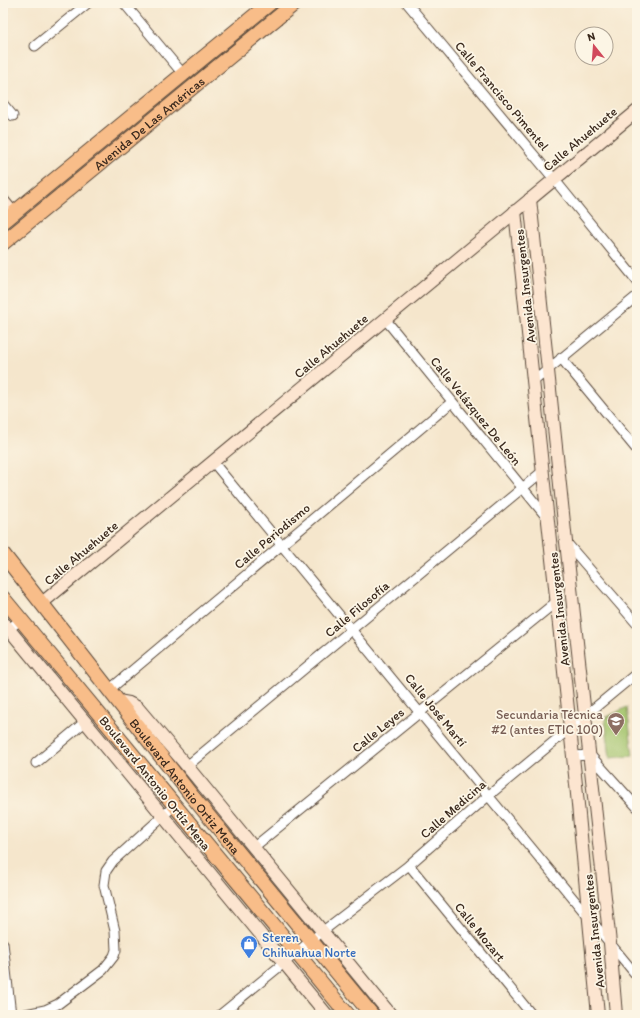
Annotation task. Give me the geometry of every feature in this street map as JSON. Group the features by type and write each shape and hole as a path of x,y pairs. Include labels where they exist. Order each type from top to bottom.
{"main road":[{"name":"Avenida De Las Américas","path":"3,243 294,3"},
{"name":"Avenida De Las Américas","path":"8,218 268,4"},
{"name":"Boulevard Antonio Ortiz Mena","path":"3,554 192,796 372,1015"},
{"name":"Boulevard Antonio Ortiz Mena","path":"3,598 169,811 296,953 348,1015"}],"street":[{"path":"35,46 88,3"},
{"path":"124,3 182,74"},
{"name":"Calle Francisco Pimentel","path":"407,3 637,281"},
{"path":"3,104 14,116"},
{"name":"Calle Ahuehuete","path":"42,603 637,111"},
{"name":"Avenida Insurgentes","path":"530,199 610,943 616,1015"},
{"path":"3,201 8,218"},
{"name":"Avenida Insurgentes","path":"515,211 573,756 598,1015"},
{"path":"534,381 637,296"},
{"name":"Calle Velázquez De León","path":"385,319 548,519"},
{"path":"561,358 637,450"},
{"name":"Calle Periodismo","path":"109,690 452,402"},
{"name":"Calle José Martí","path":"213,462 637,976"},
{"name":"Calle Filosofía","path":"187,766 543,471"},
{"path":"566,542 637,624"},
{"name":"Calle Leyes","path":"254,847 556,602"},
{"path":"5,628 20,620"},
{"name":"Boulevard Antonio Ortíz Mena","path":"5,628 86,721 169,811 285,963 327,1015"},
{"name":"Calle Medicina","path":"220,1015 323,931 409,865 488,796 637,673"},
{"path":"118,701 129,702 137,707 391,1015"},
{"path":"36,763 86,721"},
{"path":"573,756 590,755 637,807"},
{"path":"21,1015 45,1010 58,1004 109,964 114,956 116,943 115,931 104,885 106,871 113,861 169,811"},
{"name":"Calle Mozart","path":"409,865 532,1015"},
{"path":"3,943 11,1015"}],"green space":[{"path":"627,707 633,756 610,758 605,718"}],"place":[{"name":"Secundaria Técnica #2 (antes ETIC 100)","path":"616,736"},
{"name":"Steren Chihuahua Norte","path":"249,959"}]}
